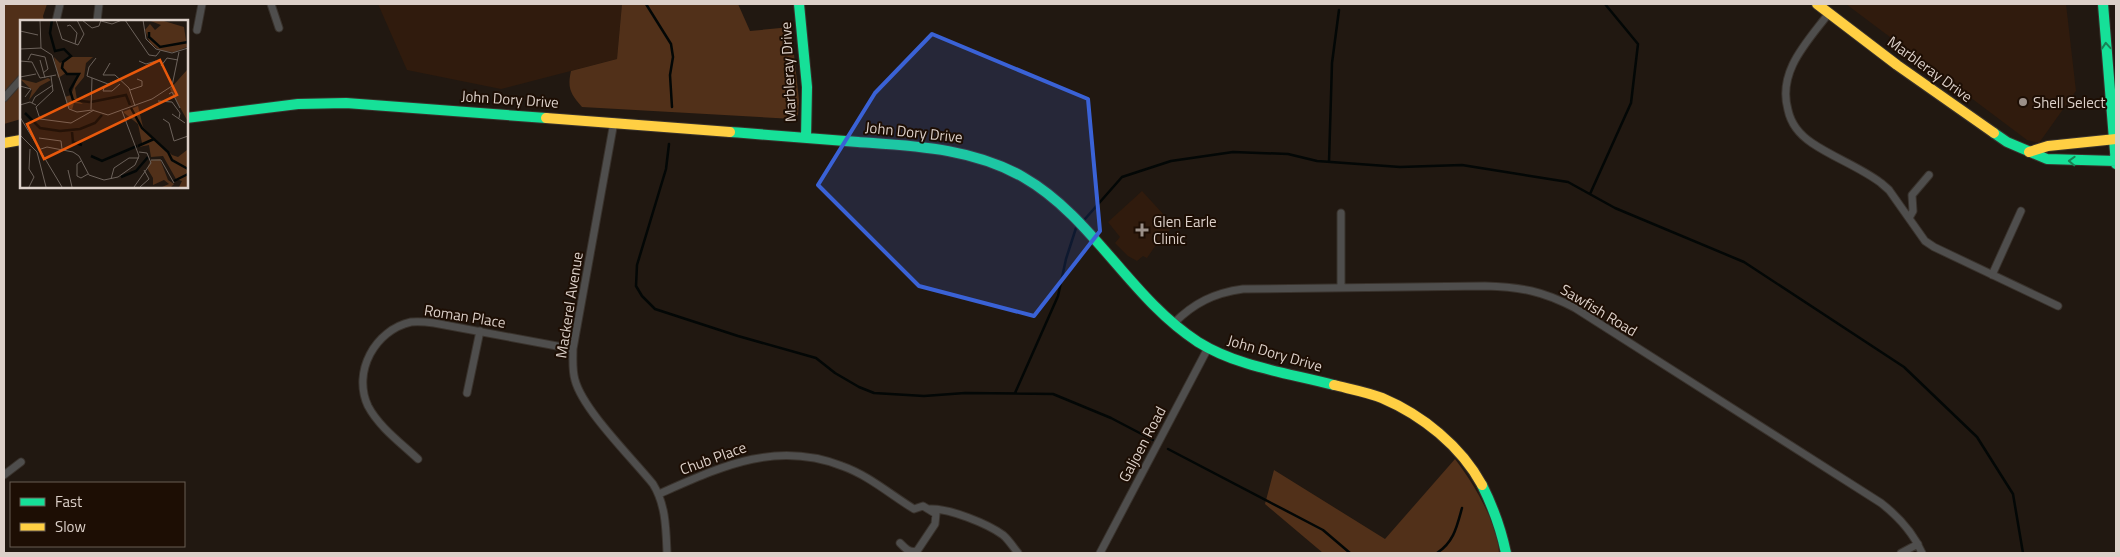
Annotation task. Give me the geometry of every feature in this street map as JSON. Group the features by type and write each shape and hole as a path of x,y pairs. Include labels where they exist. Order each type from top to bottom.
{"street":[{"path":"56,20 60,4"},
{"path":"97,20 99,4"},
{"path":"197,30 202,4"},
{"path":"271,4 280,28"},
{"name":"Marbleray Drive","path":"799,4 807,84 806,138"},
{"name":"Marbleray Drive","path":"1817,4 1897,65 2007,142 2047,159 2116,162"},
{"path":"2103,4 2116,162"},
{"path":"1829,13 1795,59 1790,70 1785,89 1785,103 1797,130 1809,142 1881,183 1889,190 1925,241 2058,306"},
{"path":"4,98 20,80"},
{"name":"John Dory Drive","path":"188,118 289,105 338,103 614,122 952,150 981,156 1005,166 1039,185 1061,205 1174,324 1208,348 1250,364 1381,398 1428,423 1458,450 1481,483 1495,511 1506,553"},
{"name":"Mackerel Avenue","path":"614,122 573,349 573,368 579,392 591,410 641,469 659,494 664,509 667,553"},
{"path":"2029,152 2048,146 2115,139"},
{"path":"4,144 20,140"},
{"path":"1908,218 1913,211 1913,193 1929,175"},
{"path":"1992,275 2021,211"},
{"path":"1340,213 1341,288"},
{"name":"Sawfish Road","path":"1174,324 1194,305 1204,299 1228,291 1243,289 1513,286 1552,296 1575,308 1881,503 1901,520 1922,553"},
{"name":"Roman Place","path":"418,459 382,425 368,406 363,386 367,359 376,344 384,336 402,325 412,322 434,323 573,349"},
{"path":"467,393 480,331"},
{"name":"Galjoen Road","path":"1100,553 1208,348"},
{"name":"Chub Place","path":"659,494 736,462 775,455 796,456 813,458 843,466 858,473 914,509 923,506 930,509"},
{"path":"4,475 21,462"},
{"path":"900,543 904,549 912,552 917,551 926,541 937,520 936,514 930,509"},
{"path":"930,509 962,515 1001,534 1018,553"},
{"path":"1901,553 1918,544"}],"highlighted area":[{"path":"932,34 1088,99 1100,231 1034,316 919,286 818,185 875,93"}],"shaded area":[{"path":"4,4 47,4 43,16 44,20 20,20 20,119 4,124"},
{"path":"378,4 622,4 617,59 501,89 407,70"},
{"path":"622,4 738,4 750,31 791,27 799,100 798,115 794,119 582,107 571,91 569,82 571,71 617,59"},
{"path":"1846,4 2066,4 2076,91 2039,143 2027,140"},
{"path":"1142,191 1174,226 1158,242 1147,258 1143,256 1137,261 1128,256 1115,243 1120,237 1108,222"},
{"path":"1455,459 1469,479 1490,517 1498,542 1499,553 1323,553 1265,504 1274,470 1385,539"}],"waterway":[{"path":"646,4 671,44 673,57 670,75 672,107"},
{"path":"1590,194 1631,103 1638,44 1605,4"},
{"path":"1329,162 1332,63 1339,10"},
{"path":"669,144 666,169 637,265 636,286 642,296 655,309 738,336 816,358 835,373 859,387 874,393 924,396 965,393 1053,394 1111,418 1153,440"},
{"path":"1085,219 1122,177 1171,161 1233,152 1288,154 1317,161 1400,167 1462,165 1568,182 1615,208 1744,262 1904,367 1977,437 2013,494 2023,553"},
{"path":"1015,393 1058,296 1066,259 1076,228"},
{"path":"1168,449 1323,530 1350,553"},
{"path":"1437,553 1451,539 1462,508"}],"traffic: fast":[{"path":"799,4 807,87 806,138"},
{"path":"2103,4 2116,164"},
{"path":"188,118 298,104 346,103 546,118"},
{"path":"730,132 922,147 963,154 1004,167 1048,194 1070,213 1152,303 1174,324 1198,342 1230,358 1334,385"},
{"path":"1994,133 2007,142 2047,159 2116,161"},
{"path":"1482,485 1496,518 1506,553"}],"traffic: slow":[{"path":"1817,4 1897,65 1994,133"},
{"path":"546,118 730,132"},
{"path":"2029,152 2048,146 2116,139"},
{"path":"4,143 20,140"},
{"path":"1334,385 1382,398 1412,413 1452,445 1463,457 1482,485"}],"place":[{"name":"Shell Select","path":"2023,102"},
{"name":"Glen Earle Clinic","path":"1142,230"}]}
